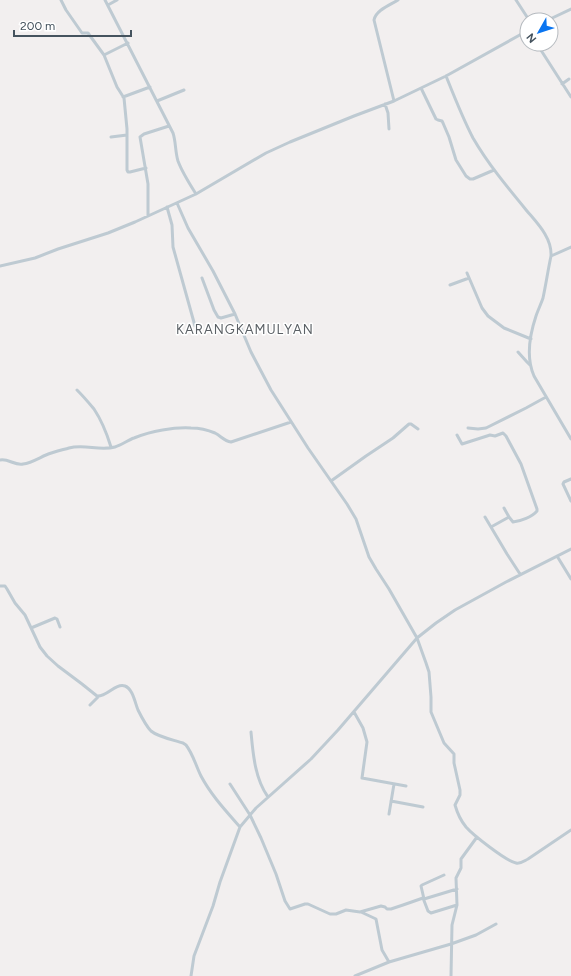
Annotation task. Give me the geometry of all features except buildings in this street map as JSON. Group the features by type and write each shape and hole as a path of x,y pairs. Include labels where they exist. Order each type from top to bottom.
{"street":[{"path":"62,0 82,33 88,33 104,55 123,97 127,135 127,170 130,172 146,168"},
{"path":"106,0 169,126 174,137 178,161 196,194"},
{"path":"108,5 117,0"},
{"path":"394,101 374,17 379,11 398,0"},
{"path":"516,0 524,12"},
{"path":"559,15 571,9"},
{"path":"0,266 35,258 58,249 108,234 196,194 266,153 394,101 446,76 519,35"},
{"path":"104,55 128,43"},
{"path":"542,52 571,97"},
{"path":"446,76 473,137 494,170 545,234 550,246 551,256 546,286 532,332 530,365 534,376 571,439"},
{"path":"562,84 568,79"},
{"path":"123,97 150,87"},
{"path":"421,88 436,119 442,121 456,160 466,176 473,179 494,170"},
{"path":"157,101 184,90"},
{"path":"385,104 388,112 389,129"},
{"path":"148,216 148,184 140,136 169,126"},
{"path":"111,137 127,135"},
{"path":"177,203 188,228 213,271 251,352 268,384 291,422 356,519 376,569 417,638 429,672 431,712 433,719 444,743 453,751 454,754 454,763 458,778 460,796 455,806 460,818 466,827 477,837 507,858 518,863 528,859 571,830"},
{"path":"167,207 172,225 173,247 195,326"},
{"path":"551,256 571,247"},
{"path":"467,273 482,308 488,316 504,328 531,339"},
{"path":"202,278 218,317 221,318 234,314"},
{"path":"450,285 469,278"},
{"path":"518,352 530,365"},
{"path":"77,390 93,409 99,419 111,448"},
{"path":"468,428 486,428 546,397"},
{"path":"0,460 21,465 46,454 71,447 111,448 136,437 176,428 193,428 214,432 228,442 291,422"},
{"path":"331,481 393,438 409,424 418,429"},
{"path":"457,435 462,444 490,435 495,436 503,433 506,436 520,464 537,511 533,515 513,522 504,508"},
{"path":"571,479 563,484 571,501"},
{"path":"485,517 520,574"},
{"path":"491,527 509,517"},
{"path":"190,976 194,956 240,827 256,808 312,759 417,638 455,610 480,595 571,549"},
{"path":"557,556 571,579"},
{"path":"0,586 5,586 8,589 15,603 24,615 40,647 58,666 94,695 104,695 117,687 127,687 132,693 139,711 151,731 186,745 202,777 220,804 240,827"},
{"path":"31,628 55,618 57,619 60,627"},
{"path":"90,705 99,696"},
{"path":"354,712 363,728 367,742 362,778 406,786"},
{"path":"251,732 253,754 257,771 268,797"},
{"path":"230,784 250,815 268,852 285,901 290,909 306,904 332,915 346,910 360,912 376,920 382,950 390,962"},
{"path":"389,814 394,784"},
{"path":"392,801 423,807"},
{"path":"451,976 452,925 457,906 456,880 461,868 461,859 477,837"},
{"path":"444,875 422,885 428,911 431,913 457,906"},
{"path":"360,912 381,906 389,910 421,898 424,899 457,889"},
{"path":"355,976 390,962 476,935 496,924"}],"district":[{"name":"KARANGKAMULYAN","path":"245,329"}]}
